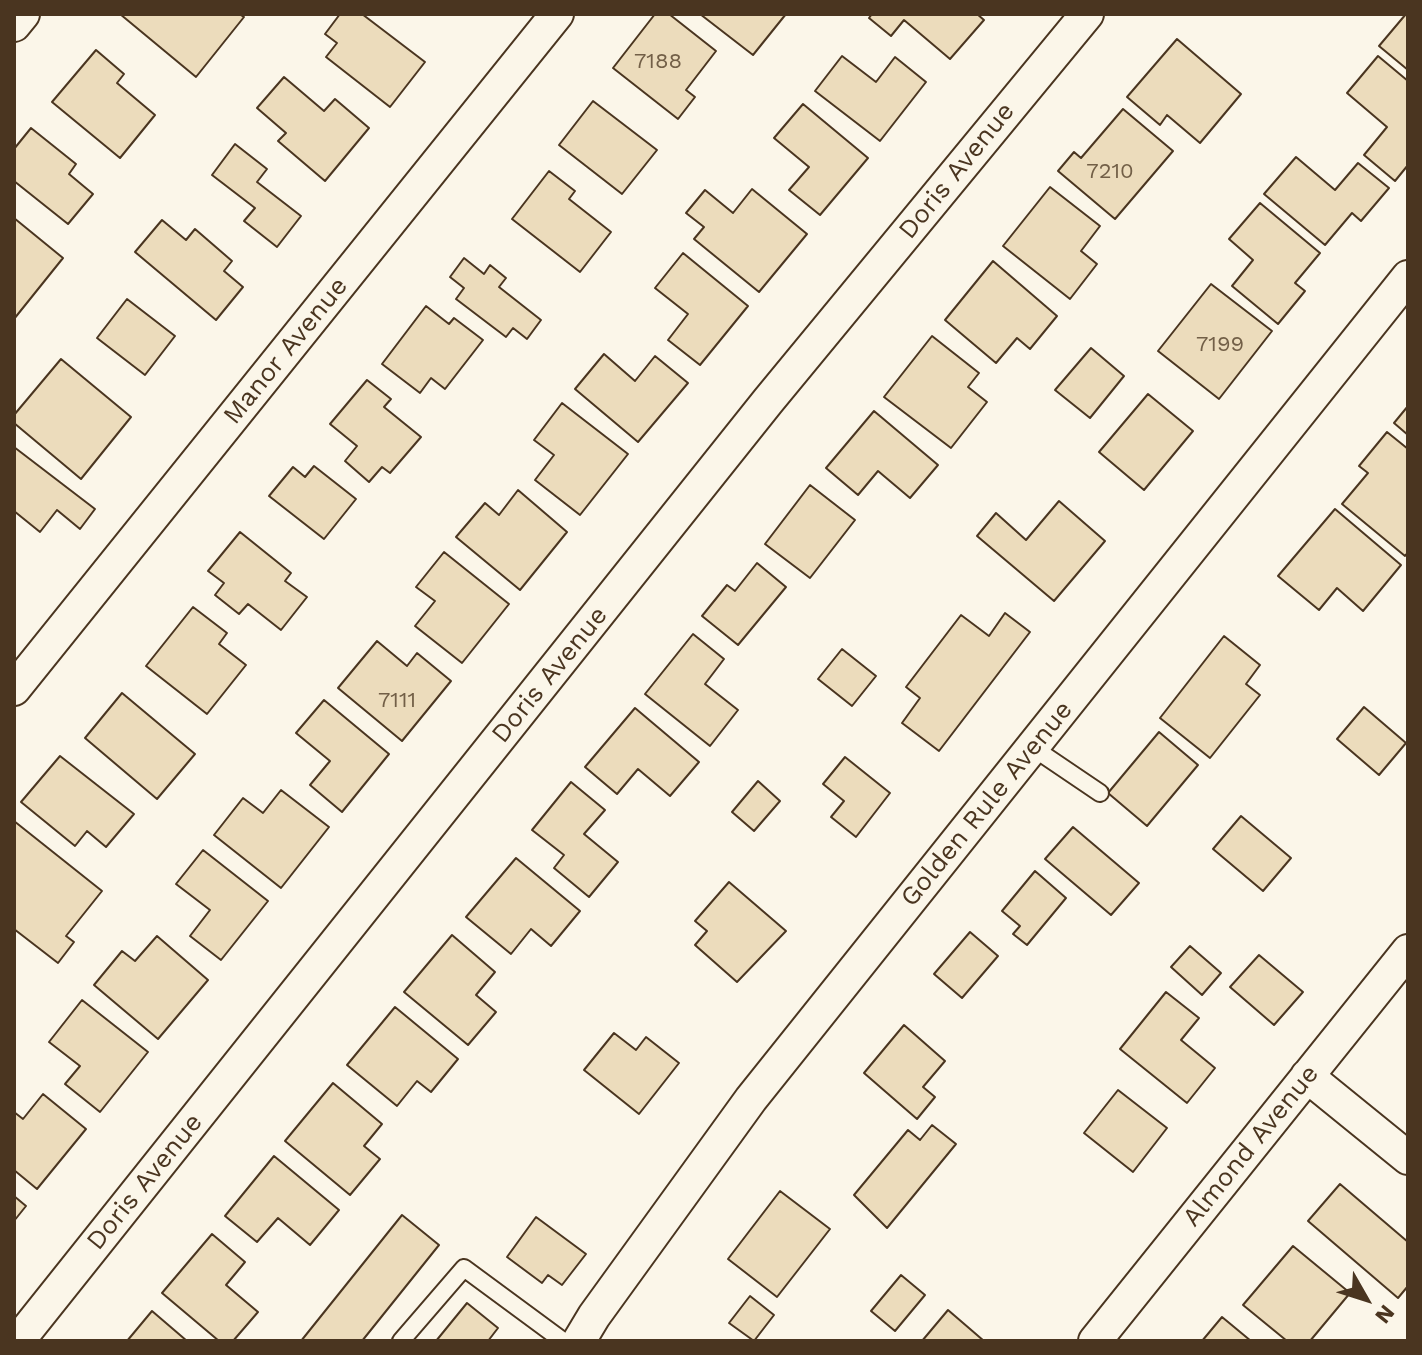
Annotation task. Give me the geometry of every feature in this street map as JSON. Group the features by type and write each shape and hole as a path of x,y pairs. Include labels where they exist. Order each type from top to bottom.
{"street":[{"path":"14,25 23,14"},
{"name":"Manor Avenue","path":"14,689 557,14"},
{"name":"Doris Avenue","path":"18,1341 768,401 1087,14"},
{"name":"Golden Rule Avenue","path":"579,1341 751,1099 1408,277"},
{"name":"Almond Avenue","path":"1095,1341 1408,951"},
{"path":"1307,1076 1408,1158"}],"lane":[{"path":"1032,747 1100,793"},
{"path":"401,1341 464,1268 563,1341"}],"building":[{"path":"120,14 239,14 244,17 196,77"},
{"path":"340,14 362,14 425,62 390,107 326,57 337,43 325,34"},
{"path":"655,14 669,14 716,51 686,90 695,97 678,119 613,68"},
{"path":"700,14 786,14 753,55"},
{"path":"872,14 977,14 984,20 950,59 904,20 891,36 869,18"},
{"path":"1408,14 1408,70 1379,46"},
{"path":"1177,39 1241,94 1200,143 1167,115 1160,125 1127,97"},
{"path":"96,50 124,74 117,83 155,115 120,158 52,102"},
{"path":"842,56 876,82 895,57 926,82 880,141 815,91"},
{"path":"1378,56 1408,81 1408,165 1395,181 1364,155 1387,127 1347,93"},
{"path":"284,77 324,111 335,99 369,128 325,181 278,141 286,133 257,108"},
{"path":"593,101 657,150 622,194 559,145"},
{"path":"803,104 868,158 820,215 789,190 809,167 774,138"},
{"path":"1123,109 1173,151 1115,219 1058,171 1074,152 1081,158"},
{"path":"31,128 76,164 69,174 93,194 68,224 14,181 14,149"},
{"path":"235,144 267,169 257,182 301,216 277,247 244,221 255,208 212,175"},
{"path":"1296,157 1335,190 1358,163 1389,188 1361,221 1352,213 1325,245 1264,194"},
{"path":"549,171 575,191 569,199 611,232 580,272 512,219"},
{"path":"1050,187 1100,226 1081,251 1097,264 1070,299 1003,246"},
{"path":"752,189 807,234 759,292 694,239 704,227 686,213 705,190 733,213"},
{"path":"1260,203 1320,253 1295,283 1305,291 1278,324 1232,286 1253,260 1229,239"},
{"path":"14,218 63,258 14,319"},
{"path":"162,220 186,240 195,229 232,261 224,271 243,287 216,320 135,252"},
{"path":"683,253 748,306 700,365 668,340 688,314 655,288"},
{"path":"464,258 484,274 490,265 506,278 499,287 541,320 527,339 513,328 506,337 456,299 464,288 450,277"},
{"path":"993,261 1057,316 1030,349 1017,338 996,363 945,320"},
{"path":"1211,284 1272,331 1219,399 1158,351"},
{"path":"127,299 175,336 145,375 97,338"},
{"path":"426,306 449,324 454,318 483,340 445,389 431,378 420,393 382,364"},
{"path":"932,336 979,373 968,387 987,402 951,448 884,397"},
{"path":"1091,348 1124,376 1090,418 1055,390"},
{"path":"604,354 635,381 655,356 688,383 638,442 575,389"},
{"path":"61,359 131,417 81,479 14,423 14,415"},
{"path":"367,380 391,399 384,407 421,437 390,473 382,467 369,482 345,461 357,446 330,424"},
{"path":"1148,394 1193,431 1144,490 1099,452"},
{"path":"562,403 628,454 580,515 535,480 554,455 534,440"},
{"path":"1408,406 1408,435 1394,423"},
{"path":"874,411 938,465 910,498 878,471 858,495 826,468"},
{"path":"1387,432 1408,449 1408,552 1405,556 1342,504 1368,473 1359,466"},
{"path":"14,447 95,509 80,529 57,510 40,532 14,511"},
{"path":"314,466 356,499 324,539 269,496 293,467 305,477"},
{"path":"810,485 855,520 810,578 765,544"},
{"path":"518,490 567,532 520,590 456,537 485,503 499,515"},
{"path":"1059,501 1105,541 1054,601 977,536 996,513 1026,540"},
{"path":"1335,509 1401,565 1363,611 1337,588 1319,610 1278,576"},
{"path":"240,532 291,573 285,581 307,597 281,630 248,604 239,614 215,595 224,583 208,571"},
{"path":"444,552 509,604 462,663 415,626 435,601 416,587"},
{"path":"757,563 786,587 738,645 702,616 727,585 735,591"},
{"path":"193,607 227,633 219,644 246,665 207,714 146,666"},
{"path":"1005,613 1030,632 939,751 902,723 920,698 906,687 961,615 989,636"},
{"path":"693,634 724,659 705,684 738,710 710,746 645,694"},
{"path":"1224,636 1260,665 1246,684 1260,695 1210,758 1160,718"},
{"path":"377,641 407,666 417,653 451,681 402,741 338,688"},
{"path":"842,649 876,676 852,706 818,679"},
{"path":"122,693 195,754 157,799 85,738"},
{"path":"324,700 389,754 342,812 310,785 330,761 296,733"},
{"path":"1364,707 1406,743 1379,775 1337,739"},
{"path":"635,708 699,762 670,796 638,769 617,794 585,767"},
{"path":"1159,732 1198,765 1147,826 1108,793"},
{"path":"60,756 134,814 106,847 87,831 75,846 21,802"},
{"path":"845,757 890,793 856,837 831,817 844,801 823,784"},
{"path":"758,781 780,801 754,831 732,812"},
{"path":"571,782 605,810 584,834 618,862 589,897 554,868 564,855 532,830"},
{"path":"281,790 329,827 281,888 214,835 243,798 263,813"},
{"path":"1241,816 1291,858 1263,891 1213,849"},
{"path":"14,821 102,891 66,936 74,942 58,963 14,929"},
{"path":"1073,827 1139,883 1111,915 1045,859"},
{"path":"203,850 268,901 221,960 190,936 210,910 176,884"},
{"path":"516,858 580,911 551,946 531,929 511,954 466,917"},
{"path":"1035,871 1066,898 1027,945 1013,934 1020,926 1002,911"},
{"path":"729,882 786,931 737,982 695,945 707,931 695,921"},
{"path":"970,932 998,956 962,998 934,974"},
{"path":"452,935 495,972 476,995 496,1012 468,1045 404,992"},
{"path":"157,936 208,980 158,1039 94,985 122,951 135,961"},
{"path":"1190,946 1221,973 1202,995 1171,967"},
{"path":"1259,955 1303,992 1274,1025 1230,987"},
{"path":"1166,992 1199,1018 1181,1040 1215,1068 1187,1103 1120,1049"},
{"path":"82,1000 148,1052 100,1112 65,1084 80,1066 49,1042"},
{"path":"395,1007 458,1059 431,1092 417,1081 397,1106 347,1065"},
{"path":"904,1025 945,1061 923,1087 935,1097 917,1119 864,1073"},
{"path":"614,1033 636,1050 646,1037 679,1063 639,1114 584,1070"},
{"path":"333,1083 382,1124 364,1146 380,1159 350,1195 285,1141"},
{"path":"1118,1090 1167,1128 1133,1172 1084,1133"},
{"path":"43,1094 86,1129 37,1189 14,1170 14,1112 23,1119"},
{"path":"932,1125 956,1144 887,1228 854,1195 908,1130 920,1140"},
{"path":"274,1156 339,1210 310,1245 278,1218 257,1242 225,1216"},
{"path":"1340,1184 1408,1242 1408,1286 1398,1298 1308,1221"},
{"path":"780,1191 830,1229 777,1297 728,1259"},
{"path":"14,1196 26,1206 14,1221"},
{"path":"402,1215 439,1245 362,1341 301,1341"},
{"path":"536,1217 586,1254 562,1285 548,1275 542,1283 507,1257"},
{"path":"212,1234 245,1262 226,1285 258,1312 233,1341 219,1341 162,1293"},
{"path":"1293,1246 1350,1293 1310,1341 1287,1341 1243,1305"},
{"path":"901,1275 925,1295 895,1331 871,1311"},
{"path":"750,1296 774,1315 754,1341 729,1323"},
{"path":"467,1303 498,1328 488,1341 436,1341"},
{"path":"948,1310 984,1341 922,1341"},
{"path":"152,1311 187,1341 127,1341"},
{"path":"1222,1317 1251,1341 1202,1341"}]}
